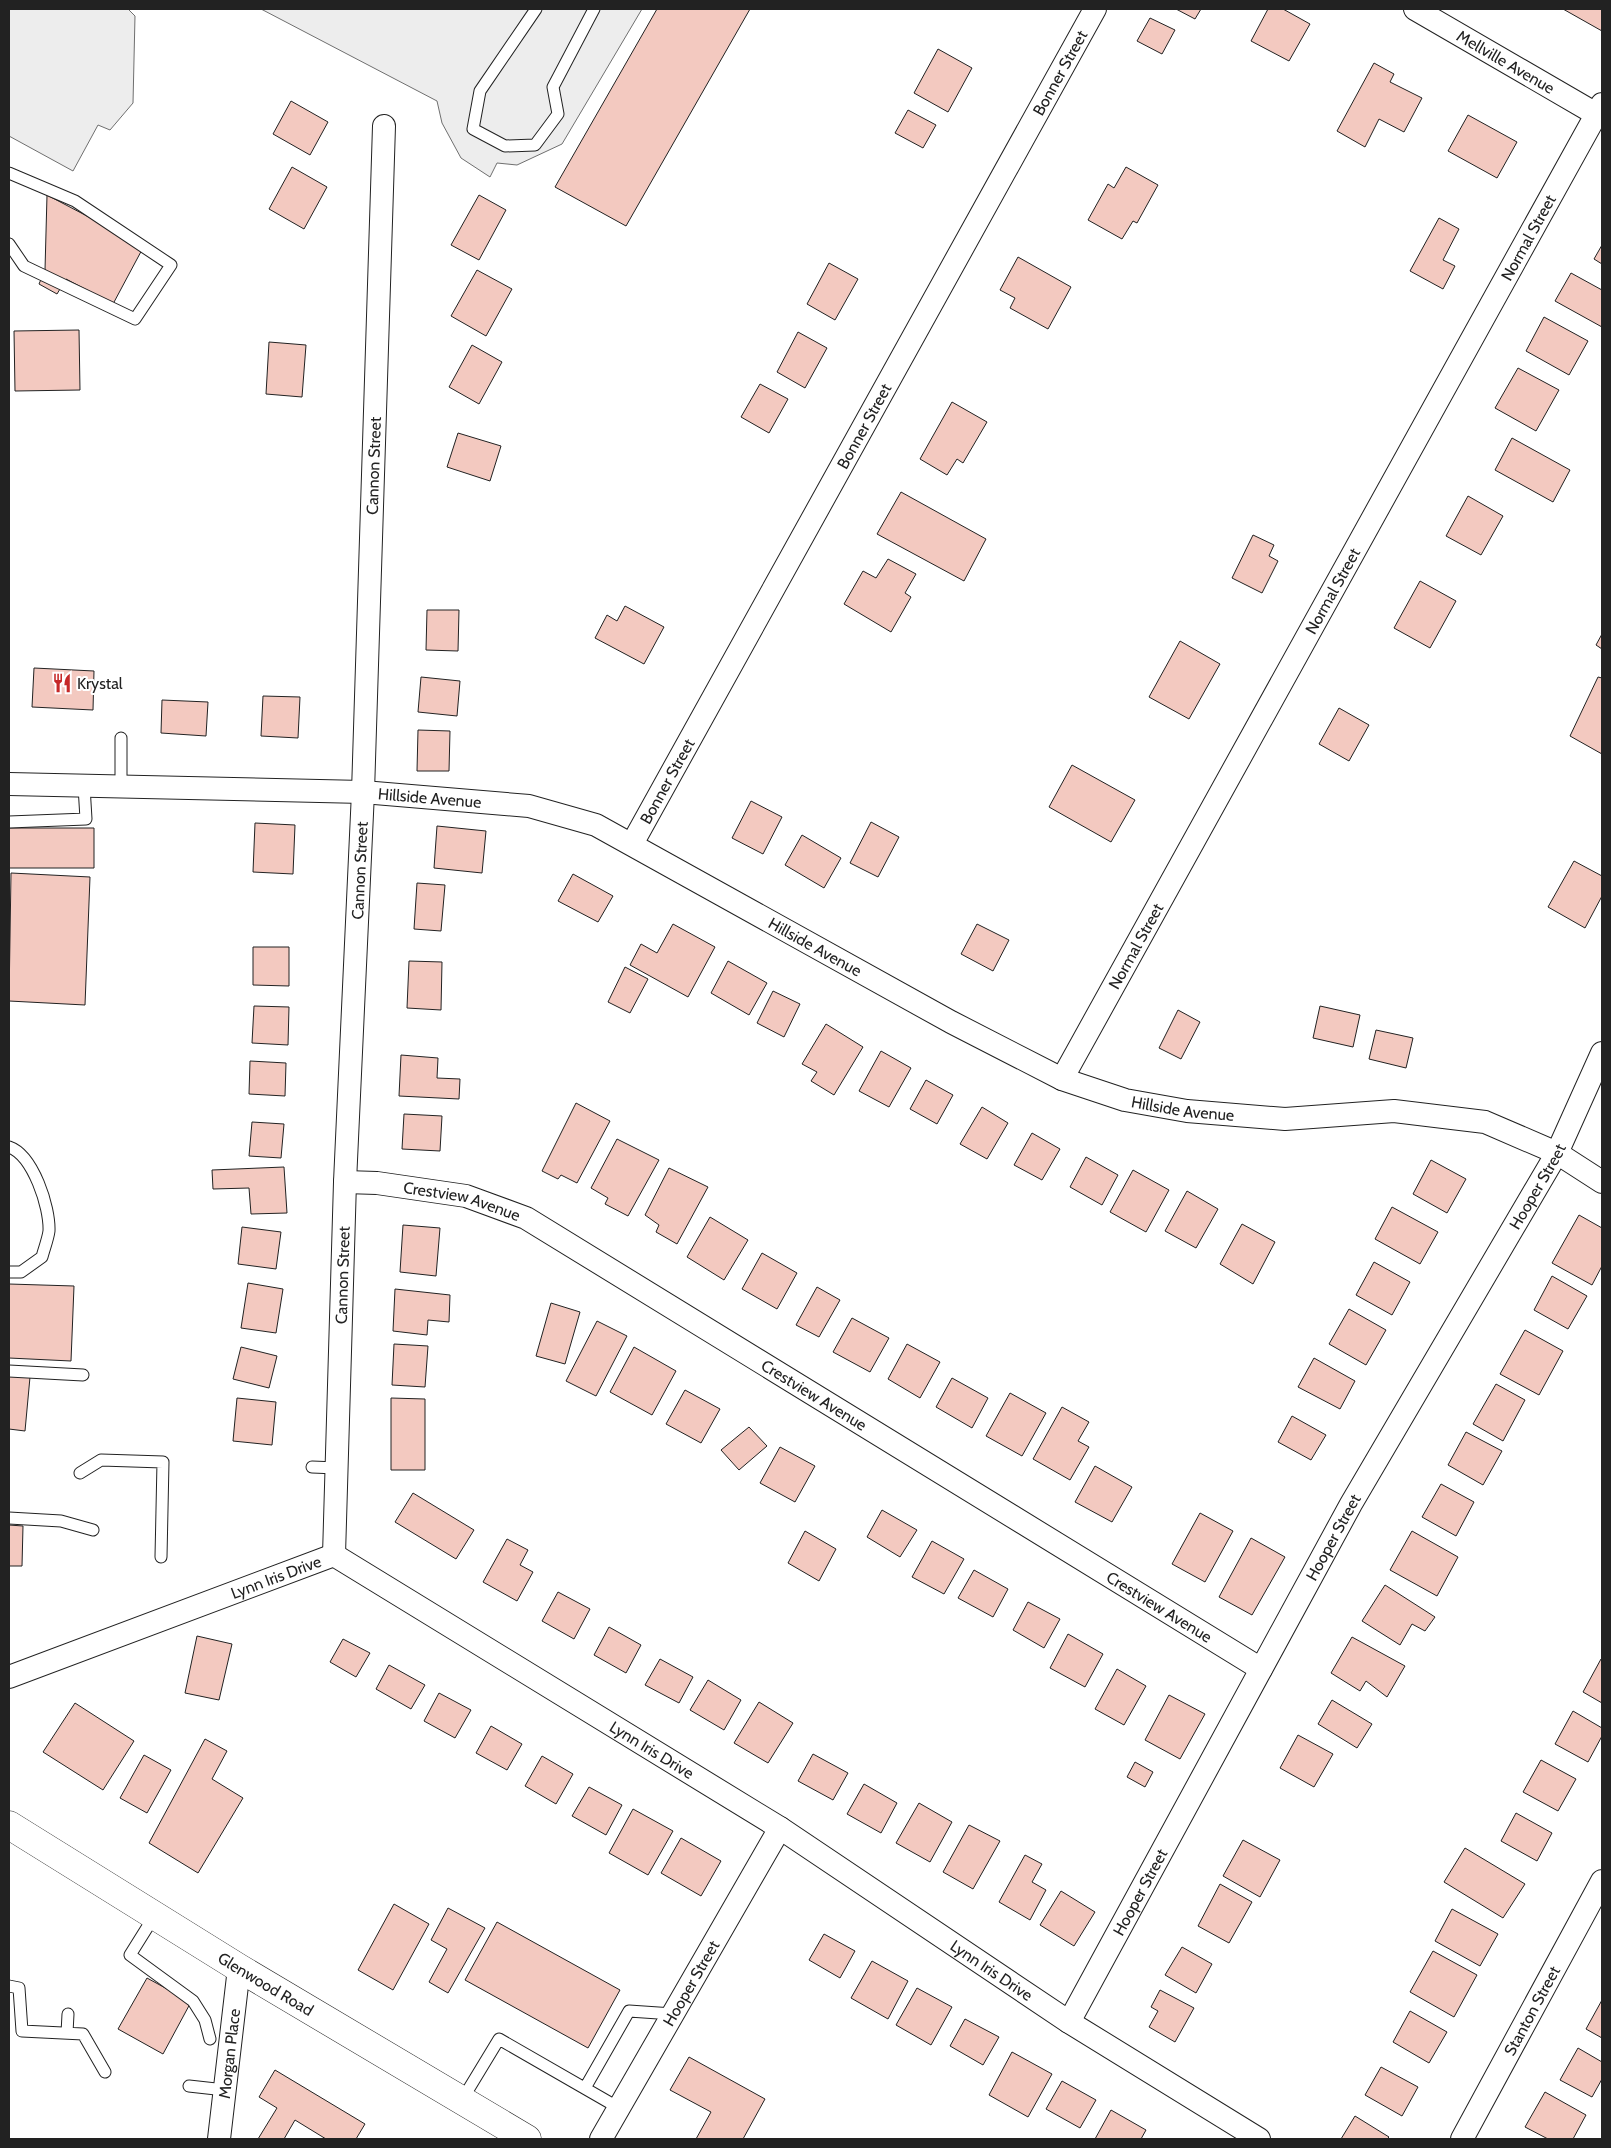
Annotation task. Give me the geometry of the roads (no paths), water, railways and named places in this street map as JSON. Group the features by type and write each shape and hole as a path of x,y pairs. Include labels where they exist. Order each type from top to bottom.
{"main road":[{"name":"Glenwood Road","path":"9,1825 239,1968 527,2139"}],"street":[{"name":"Bonner Street","path":"632,844 1095,9"},
{"name":"Mellville Avenue","path":"1416,9 1599,109"},
{"name":"Normal Street","path":"1062,1079 1599,109"},
{"name":"Cannon Street","path":"334,1555 345,1182 363,792 384,126"},
{"name":"Hillside Avenue","path":"9,784 363,792 528,806 596,825 951,1022 1062,1079 1125,1100 1187,1111 1285,1119 1394,1111 1485,1122 1557,1153 1602,1182"},
{"name":"Hooper Street","path":"1069,2022 1352,1504 1557,1153 1602,1053"},
{"name":"Crestview Avenue","path":"345,1182 377,1183 466,1196 526,1218 1261,1669"},
{"name":"Lynn Iris Drive","path":"9,1677 94,1639 334,1555 780,1828 1069,2022 1259,2139"},
{"name":"Hooper Street","path":"601,2139 780,1828"},
{"name":"Stanton Street","path":"1462,2139 1602,1881"},
{"name":"Morgan Place","path":"219,2139 239,1968"}],"lane":[{"path":"536,9 480,91 473,129 505,146 535,145 558,114 553,87 594,9"},
{"path":"9,173 75,201 172,264 135,319 24,266 9,244"},
{"path":"121,738 122,787"},
{"path":"9,822 86,819 84,786"},
{"path":"9,1147 14,1149 36,1174 45,1202 49,1231 42,1257 22,1272 9,1272"},
{"path":"9,1371 83,1375"},
{"path":"80,1473 101,1460 164,1462 161,1558"},
{"path":"312,1467 337,1468"},
{"path":"9,1518 61,1521 92,1530"},
{"path":"155,1915 130,1955 193,2001 205,2020 210,2039"},
{"path":"9,1986 20,1988 22,2031 83,2034 105,2072"},
{"path":"585,2088 629,2011 672,2014"},
{"path":"67,2034 68,2014"},
{"path":"462,2101 499,2038 619,2108"},
{"path":"189,2086 225,2090"}],"place":[{"name":"Krystal","path":"62,683"}]}
